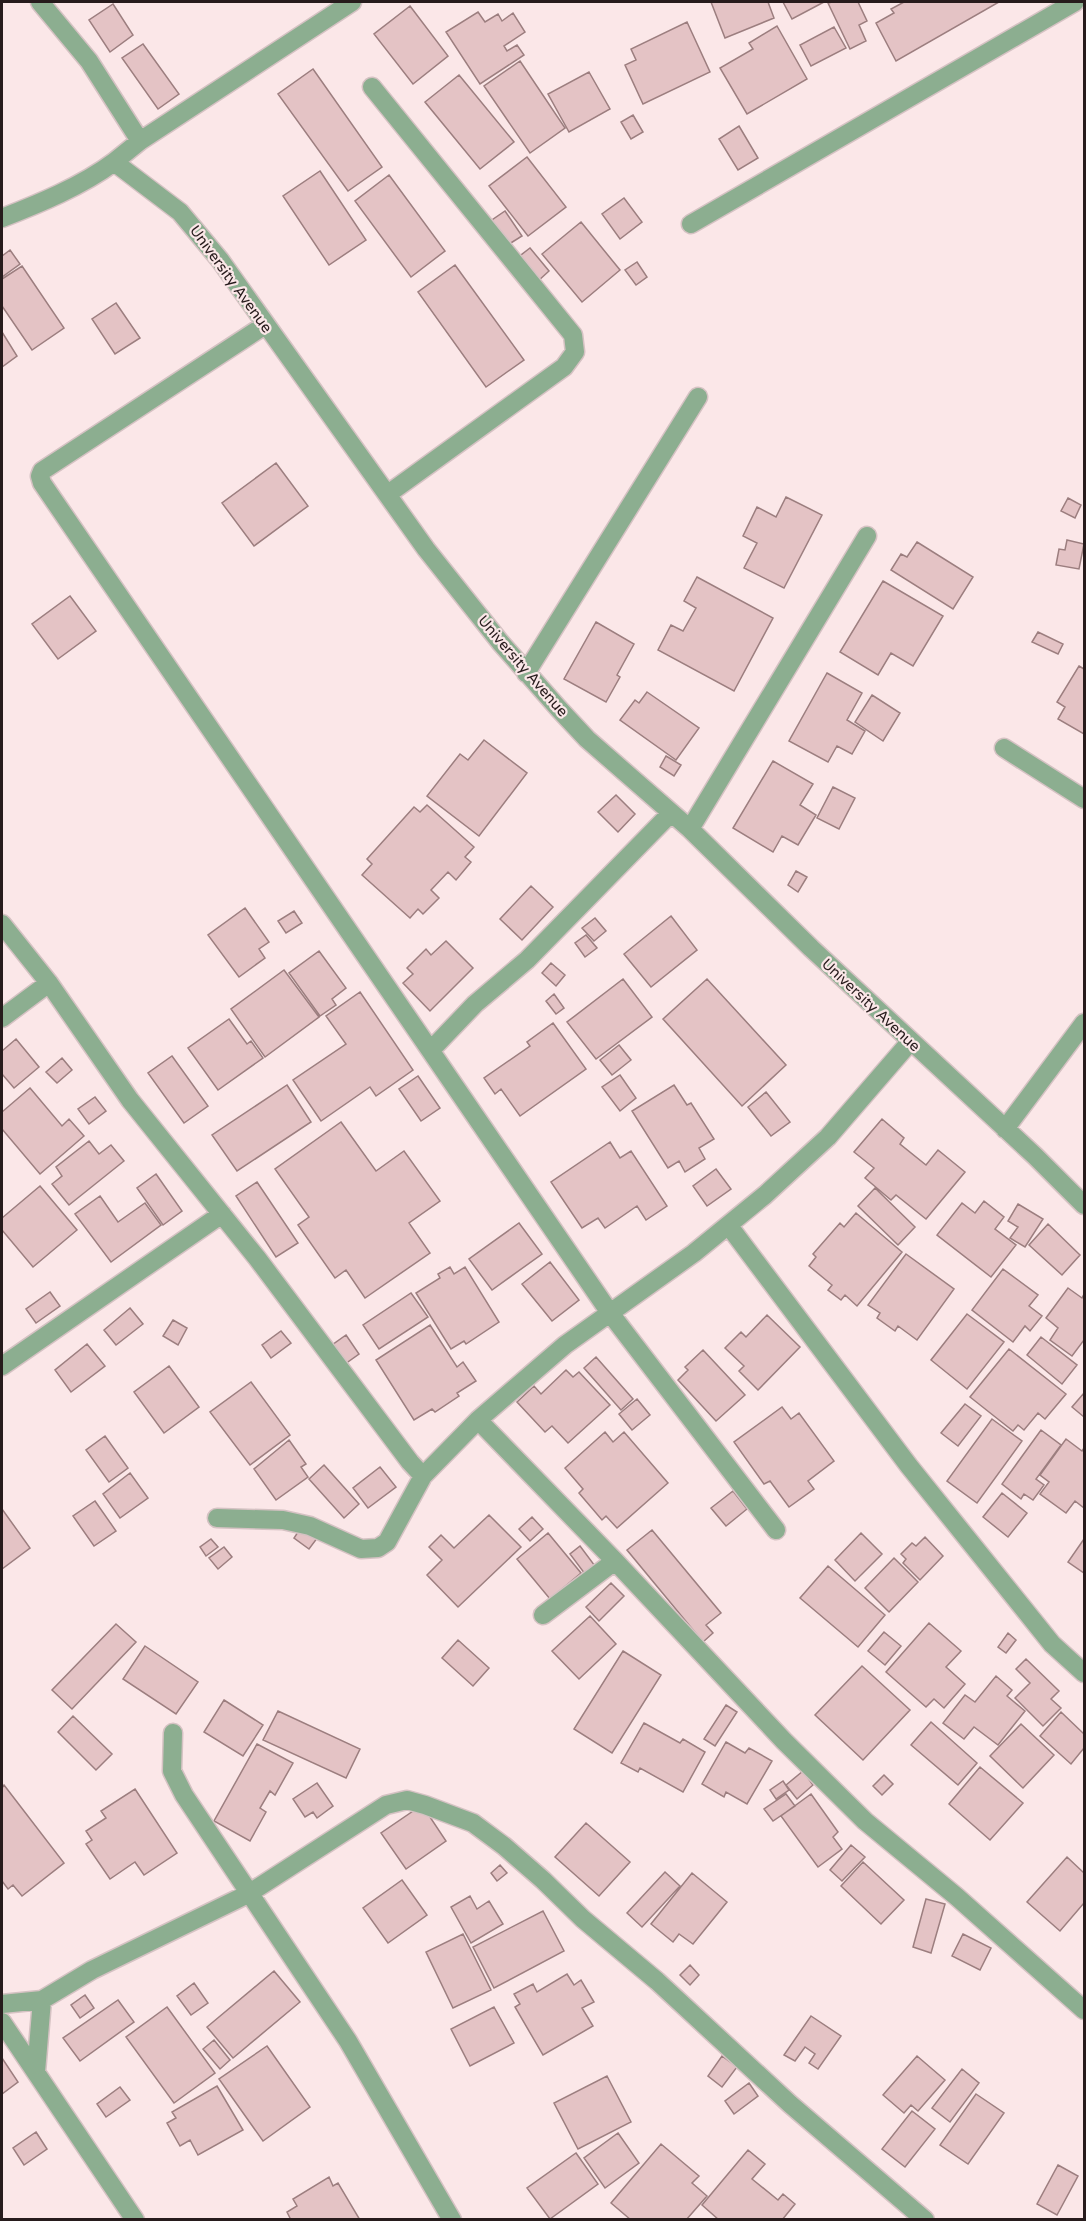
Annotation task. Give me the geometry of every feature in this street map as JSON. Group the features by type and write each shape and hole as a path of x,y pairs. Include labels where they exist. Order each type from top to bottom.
{"street":[{"path":"40,2 89,61 140,141"},
{"path":"2,218 97,174 140,141 352,2"},
{"path":"691,224 1075,2"},
{"path":"372,87 573,335 575,352 564,367 388,494"},
{"name":"University Avenue","path":"114,162 180,212 220,260 426,549 526,673 587,739 690,829 910,1042 1084,1205"},
{"path":"265,326 42,471 40,476 42,483 610,1313 776,1530"},
{"path":"526,673 698,398"},
{"path":"690,829 867,536"},
{"path":"1004,748 1084,799"},
{"path":"431,1050 475,1004 527,960 671,813"},
{"path":"2,924 49,983 130,1100 222,1214 423,1476"},
{"path":"2,1018 49,983"},
{"path":"1005,1129 1084,1023"},
{"path":"217,1518 283,1520 310,1526 361,1549 378,1548 387,1542 423,1476 478,1420 565,1345 729,1226 828,1137 910,1042"},
{"path":"2,1366 222,1214"},
{"path":"729,1226 909,1466 1052,1644 1084,1673"},
{"path":"478,1420 615,1561 784,1741 866,1821 1084,2010"},
{"path":"543,1615 615,1561"},
{"path":"173,1732 172,1771 184,1795 348,2041 452,2220"},
{"path":"2,2004 42,2000 92,1970 248,1894 386,1805 407,1800 473,1823 504,1846 583,1919 657,1981 790,2103 925,2220"},
{"path":"36,2072 42,2000"},
{"path":"2,2022 135,2220"}],"building":[{"path":"711,2 768,2 774,18 725,38"},
{"path":"783,2 824,2 792,19"},
{"path":"858,2 867,21 859,25 866,41 850,49 828,3"},
{"path":"904,2 999,2 896,61 876,23 894,13 891,9"},
{"path":"113,4 133,35 110,52 89,20"},
{"path":"410,6 448,56 413,84 374,34"},
{"path":"478,12 485,22 498,14 502,21 513,13 525,32 504,46 507,51 517,45 524,55 480,84 446,32"},
{"path":"687,22 710,72 643,104 625,65 636,60 631,49"},
{"path":"777,26 807,79 747,114 720,68 753,49 749,43"},
{"path":"834,27 846,48 811,66 800,45"},
{"path":"143,44 179,94 158,109 122,58"},
{"path":"520,61 565,128 530,153 484,86"},
{"path":"313,69 382,167 348,191 278,94"},
{"path":"589,72 610,109 569,132 548,94"},
{"path":"459,75 514,142 480,169 425,102"},
{"path":"633,115 643,132 631,139 621,122"},
{"path":"739,126 758,158 738,170 719,139"},
{"path":"527,157 566,207 528,236 489,186"},
{"path":"320,171 366,240 329,265 283,196"},
{"path":"389,175 445,251 411,277 355,201"},
{"path":"624,198 642,222 620,239 602,214"},
{"path":"505,211 522,236 506,246 489,222"},
{"path":"581,222 620,270 582,302 542,254"},
{"path":"530,248 549,271 537,282 517,258"},
{"path":"10,250 20,264 2,277 2,256"},
{"path":"637,262 647,277 636,285 625,270"},
{"path":"455,265 524,360 486,387 418,292"},
{"path":"22,266 64,328 32,350 2,306 2,279"},
{"path":"116,303 140,338 115,354 92,319"},
{"path":"2,332 17,356 2,367"},
{"path":"276,463 308,506 254,546 222,503"},
{"path":"786,497 822,515 784,588 744,568 757,543 743,536 757,507 776,517"},
{"path":"1068,498 1081,505 1075,518 1061,511"},
{"path":"1067,540 1084,544 1079,569 1056,565 1059,549 1065,550"},
{"path":"917,542 973,577 953,609 891,570 901,554 907,557"},
{"path":"697,577 773,618 734,691 658,650 671,625 683,631 696,608 684,601"},
{"path":"883,581 943,616 913,666 891,653 878,675 840,652"},
{"path":"70,596 96,631 58,659 32,624"},
{"path":"596,622 634,644 617,675 620,677 606,702 564,679"},
{"path":"1038,632 1063,644 1058,654 1032,642"},
{"path":"1079,666 1084,669 1084,734 1058,719 1065,707 1057,702"},
{"path":"827,673 862,693 847,720 865,731 852,754 837,746 828,762 789,741"},
{"path":"647,692 699,728 676,760 620,720 635,700 639,703"},
{"path":"872,695 900,713 883,741 855,722"},
{"path":"484,740 527,773 479,836 427,796 460,754 468,760"},
{"path":"666,756 681,765 674,776 660,767"},
{"path":"773,761 813,784 800,805 816,815 798,845 782,836 773,852 733,828"},
{"path":"833,787 855,798 839,829 817,818"},
{"path":"616,795 635,814 618,832 598,812"},
{"path":"427,805 474,847 465,857 471,862 456,880 448,872 431,890 439,898 423,914 418,909 410,918 362,875 372,864 367,859 414,807 420,812"},
{"path":"796,871 807,877 798,892 788,885"},
{"path":"531,886 553,907 522,940 500,919"},
{"path":"245,908 269,942 259,949 265,958 239,977 208,935"},
{"path":"294,911 302,923 286,933 278,921"},
{"path":"671,916 697,950 651,987 624,954"},
{"path":"595,918 606,931 594,941 582,928"},
{"path":"586,935 597,948 585,957 575,943"},
{"path":"446,941 473,968 430,1011 403,983 413,974 407,968 426,949 431,955"},
{"path":"319,951 346,988 332,999 336,1005 320,1016 289,973"},
{"path":"551,963 565,975 556,986 542,973"},
{"path":"284,970 319,1017 265,1057 231,1009"},
{"path":"623,979 652,1017 596,1059 567,1022"},
{"path":"707,979 786,1065 742,1106 663,1019"},
{"path":"360,992 413,1070 376,1096 370,1087 321,1121 293,1080 346,1044 326,1016"},
{"path":"554,994 564,1008 556,1014 546,1001"},
{"path":"229,1019 247,1044 251,1041 263,1058 218,1090 188,1048"},
{"path":"553,1023 586,1069 520,1116 501,1089 495,1094 484,1078 530,1046 527,1042"},
{"path":"16,1039 39,1067 14,1088 2,1074 2,1051"},
{"path":"619,1045 631,1060 612,1075 600,1060"},
{"path":"172,1056 208,1106 184,1123 148,1073"},
{"path":"62,1058 72,1070 57,1083 46,1072"},
{"path":"620,1075 636,1098 620,1111 602,1087"},
{"path":"418,1076 440,1108 421,1121 399,1089"},
{"path":"287,1085 311,1122 237,1171 212,1135"},
{"path":"674,1085 687,1105 691,1103 714,1139 699,1148 705,1159 685,1172 679,1161 668,1168 632,1111"},
{"path":"30,1088 62,1126 69,1119 84,1136 40,1174 2,1129 2,1112"},
{"path":"766,1092 790,1122 771,1136 748,1107"},
{"path":"95,1097 106,1111 89,1124 78,1109"},
{"path":"882,1119 904,1138 900,1144 926,1165 938,1150 965,1172 926,1219 896,1195 891,1200 865,1178 874,1168 854,1152"},
{"path":"341,1122 376,1171 404,1151 440,1201 409,1223 430,1253 365,1298 346,1270 335,1278 298,1225 309,1217 275,1169"},
{"path":"89,1141 99,1154 111,1145 124,1161 69,1205 52,1184 62,1176 56,1167"},
{"path":"610,1142 620,1158 631,1151 667,1206 646,1220 637,1206 605,1228 598,1218 582,1228 551,1182"},
{"path":"716,1169 731,1189 707,1206 693,1186"},
{"path":"156,1174 182,1211 163,1225 137,1188"},
{"path":"257,1182 298,1243 276,1257 236,1196"},
{"path":"40,1186 77,1230 33,1267 2,1230 2,1218"},
{"path":"875,1188 915,1227 898,1245 858,1206"},
{"path":"100,1196 118,1222 145,1203 161,1225 111,1262 75,1214"},
{"path":"984,1201 1004,1217 995,1229 1016,1245 991,1277 937,1235 962,1203 975,1213"},
{"path":"1018,1204 1043,1219 1025,1247 1010,1238 1018,1227 1008,1221"},
{"path":"856,1213 902,1252 857,1306 845,1295 841,1300 828,1290 832,1285 809,1266 816,1257 813,1254 840,1223 844,1227"},
{"path":"519,1223 542,1254 492,1290 469,1259"},
{"path":"1048,1224 1080,1255 1062,1275 1029,1245"},
{"path":"906,1254 954,1289 917,1340 898,1326 895,1331 877,1318 880,1313 868,1305"},
{"path":"550,1262 579,1300 552,1321 522,1284"},
{"path":"450,1267 454,1274 465,1267 499,1322 466,1344 464,1341 451,1349 416,1293 440,1278 438,1274"},
{"path":"1003,1269 1038,1295 1029,1306 1042,1316 1030,1331 1025,1326 1013,1342 972,1310"},
{"path":"1068,1288 1082,1298 1084,1294 1084,1340 1072,1356 1050,1340 1058,1328 1046,1318"},
{"path":"50,1292 60,1306 36,1323 26,1309"},
{"path":"411,1293 428,1317 379,1349 363,1325"},
{"path":"130,1308 143,1324 116,1345 104,1330"},
{"path":"967,1314 1004,1342 967,1389 931,1360"},
{"path":"767,1315 800,1347 758,1390 739,1371 744,1366 725,1348 741,1332 746,1337"},
{"path":"173,1320 187,1328 178,1345 163,1336"},
{"path":"430,1325 457,1367 463,1362 476,1381 457,1393 459,1396 435,1412 432,1409 414,1420 376,1360"},
{"path":"281,1331 291,1343 271,1358 262,1345"},
{"path":"346,1335 359,1354 345,1364 332,1345"},
{"path":"1041,1337 1077,1365 1062,1384 1027,1355"},
{"path":"87,1344 105,1366 71,1392 55,1370"},
{"path":"1009,1349 1066,1394 1045,1419 1038,1413 1024,1430 1018,1425 1013,1431 970,1397"},
{"path":"703,1350 745,1395 716,1421 678,1380 688,1370 685,1367"},
{"path":"596,1357 633,1399 621,1410 584,1368"},
{"path":"169,1366 199,1407 164,1433 134,1392"},
{"path":"566,1370 573,1377 579,1372 610,1405 568,1443 552,1426 545,1432 517,1402 534,1386 541,1394"},
{"path":"251,1382 290,1435 250,1465 210,1412"},
{"path":"1084,1393 1084,1417 1072,1407"},
{"path":"637,1399 650,1415 632,1430 619,1414"},
{"path":"965,1404 981,1416 958,1446 941,1433"},
{"path":"782,1407 791,1419 799,1413 834,1461 808,1481 814,1489 789,1507 770,1481 764,1484 734,1442"},
{"path":"992,1419 1022,1441 977,1503 947,1481"},
{"path":"1041,1430 1061,1445 1036,1479 1044,1485 1033,1500 1024,1494 1021,1499 1002,1484"},
{"path":"605,1432 613,1442 624,1432 668,1483 617,1528 606,1516 602,1520 579,1493 583,1489 565,1468"},
{"path":"105,1436 128,1468 109,1482 86,1450"},
{"path":"1066,1439 1082,1451 1084,1448 1084,1508 1075,1501 1066,1513 1040,1494 1049,1482 1040,1475"},
{"path":"289,1440 306,1464 301,1467 308,1477 276,1500 254,1469"},
{"path":"324,1465 359,1504 344,1518 309,1479"},
{"path":"380,1467 396,1487 368,1508 353,1488"},
{"path":"130,1473 148,1498 120,1518 103,1494"},
{"path":"733,1491 747,1509 726,1526 711,1508"},
{"path":"1002,1493 1027,1513 1008,1537 983,1517"},
{"path":"95,1501 116,1531 94,1546 73,1516"},
{"path":"2,1509 30,1548 2,1569"},
{"path":"489,1515 521,1547 458,1607 427,1575 442,1560 429,1547 441,1535 454,1548"},
{"path":"532,1517 543,1529 530,1541 519,1529"},
{"path":"302,1526 318,1537 309,1549 294,1538"},
{"path":"652,1530 721,1613 706,1625 713,1633 703,1642 627,1550"},
{"path":"548,1533 581,1573 550,1599 517,1559"},
{"path":"861,1533 882,1554 855,1581 835,1560"},
{"path":"925,1537 943,1556 920,1580 903,1563 906,1559 901,1554 912,1543 916,1546"},
{"path":"211,1539 218,1547 206,1556 200,1547"},
{"path":"1084,1539 1084,1573 1068,1562"},
{"path":"580,1546 595,1566 585,1574 570,1554"},
{"path":"224,1547 232,1557 218,1569 209,1558"},
{"path":"894,1558 918,1582 889,1612 865,1588"},
{"path":"828,1566 885,1615 858,1647 800,1598"},
{"path":"611,1583 624,1596 599,1621 586,1607"},
{"path":"590,1616 616,1644 579,1679 552,1651"},
{"path":"929,1623 961,1651 946,1667 965,1684 944,1708 934,1699 926,1707 886,1672"},
{"path":"116,1624 136,1642 72,1709 52,1690"},
{"path":"884,1632 901,1646 885,1665 868,1651"},
{"path":"1008,1633 1016,1640 1006,1653 998,1647"},
{"path":"458,1640 489,1668 473,1686 442,1658"},
{"path":"145,1646 198,1682 176,1714 123,1679"},
{"path":"623,1651 661,1675 612,1753 574,1729"},
{"path":"1026,1659 1059,1691 1051,1699 1061,1708 1043,1726 1015,1698 1030,1683 1016,1669"},
{"path":"862,1666 910,1710 863,1760 815,1715"},
{"path":"996,1676 1012,1690 1007,1696 1025,1711 998,1745 974,1727 964,1739 943,1723 965,1695 975,1702"},
{"path":"224,1700 263,1725 243,1756 204,1732"},
{"path":"726,1705 737,1712 715,1746 704,1739"},
{"path":"278,1711 360,1749 346,1778 263,1740"},
{"path":"1061,1712 1084,1734 1084,1748 1071,1764 1040,1736"},
{"path":"73,1716 112,1754 96,1770 58,1732"},
{"path":"931,1722 977,1763 958,1785 911,1745"},
{"path":"644,1723 680,1743 683,1739 705,1752 683,1792 640,1768 638,1772 621,1763"},
{"path":"1021,1724 1054,1755 1023,1788 990,1756"},
{"path":"726,1742 745,1753 749,1748 772,1761 747,1804 726,1792 724,1797 702,1784"},
{"path":"257,1744 293,1763 275,1795 270,1791 260,1808 266,1812 250,1841 214,1821"},
{"path":"980,1767 1023,1803 990,1840 949,1804"},
{"path":"803,1771 813,1785 797,1799 786,1785"},
{"path":"884,1775 893,1784 882,1795 873,1786"},
{"path":"783,1781 789,1790 776,1799 770,1790"},
{"path":"317,1783 333,1806 317,1818 313,1812 305,1817 293,1799"},
{"path":"4,1785 64,1863 22,1896 13,1885 8,1889 2,1881 2,1788"},
{"path":"135,1789 177,1853 144,1875 135,1862 110,1879 86,1844 92,1840 86,1831 106,1818 101,1811"},
{"path":"786,1794 795,1806 773,1821 764,1809"},
{"path":"811,1794 838,1832 833,1837 842,1849 818,1867 781,1816"},
{"path":"422,1805 446,1841 406,1869 381,1833"},
{"path":"586,1823 630,1862 599,1896 555,1857"},
{"path":"851,1845 865,1857 842,1881 830,1870"},
{"path":"1067,1857 1084,1873 1084,1903 1060,1931 1027,1902"},
{"path":"863,1862 904,1900 881,1924 841,1886"},
{"path":"500,1865 507,1873 497,1881 491,1873"},
{"path":"665,1872 680,1886 642,1927 627,1913"},
{"path":"692,1873 727,1902 693,1944 679,1934 673,1942 651,1924"},
{"path":"402,1880 427,1915 388,1943 363,1908"},
{"path":"470,1896 477,1909 489,1901 503,1924 471,1943 451,1907"},
{"path":"926,1899 945,1904 931,1953 913,1947"},
{"path":"543,1911 564,1951 494,1988 473,1947"},
{"path":"463,1934 491,1990 453,2008 426,1952"},
{"path":"963,1934 991,1948 980,1970 952,1956"},
{"path":"690,1965 699,1975 690,1985 680,1975"},
{"path":"274,1971 300,2002 233,2058 207,2027"},
{"path":"567,1974 574,1985 581,1980 594,2002 582,2008 593,2026 543,2055 515,2007 520,2004 514,1994 533,1984 537,1992"},
{"path":"194,1983 208,2003 191,2015 177,1996"},
{"path":"85,1995 94,2008 80,2018 71,2005"},
{"path":"118,2000 134,2022 80,2061 63,2038"},
{"path":"167,2007 215,2073 174,2103 126,2037"},
{"path":"494,2007 514,2043 470,2066 451,2029"},
{"path":"811,2016 841,2036 818,2069 809,2063 815,2054 805,2047 795,2061 784,2055"},
{"path":"214,2040 230,2060 220,2069 203,2049"},
{"path":"267,2046 310,2107 263,2141 219,2079"},
{"path":"722,2056 737,2067 722,2087 708,2076"},
{"path":"917,2056 945,2080 918,2111 911,2105 904,2113 883,2095"},
{"path":"2,2058 18,2082 2,2094"},
{"path":"962,2069 979,2083 950,2122 932,2108"},
{"path":"607,2076 631,2122 578,2149 554,2103"},
{"path":"749,2083 758,2096 734,2114 725,2101"},
{"path":"217,2086 243,2130 198,2155 190,2140 180,2146 167,2123 176,2118 172,2112"},
{"path":"120,2087 130,2100 106,2117 97,2104"},
{"path":"976,2094 1004,2113 968,2164 940,2145"},
{"path":"912,2111 935,2129 905,2167 882,2149"},
{"path":"36,2132 47,2149 24,2165 13,2148"},
{"path":"618,2133 639,2163 605,2188 584,2158"},
{"path":"661,2144 699,2176 692,2183 707,2196 686,2220 631,2220 611,2203"},
{"path":"748,2150 765,2164 752,2179 778,2200 783,2194 795,2204 782,2220 719,2220 702,2205"},
{"path":"576,2153 598,2184 550,2219 527,2188"},
{"path":"1058,2165 1078,2176 1057,2215 1037,2204"},
{"path":"329,2177 333,2186 338,2183 360,2220 291,2220 287,2212 297,2206 293,2199"}]}
